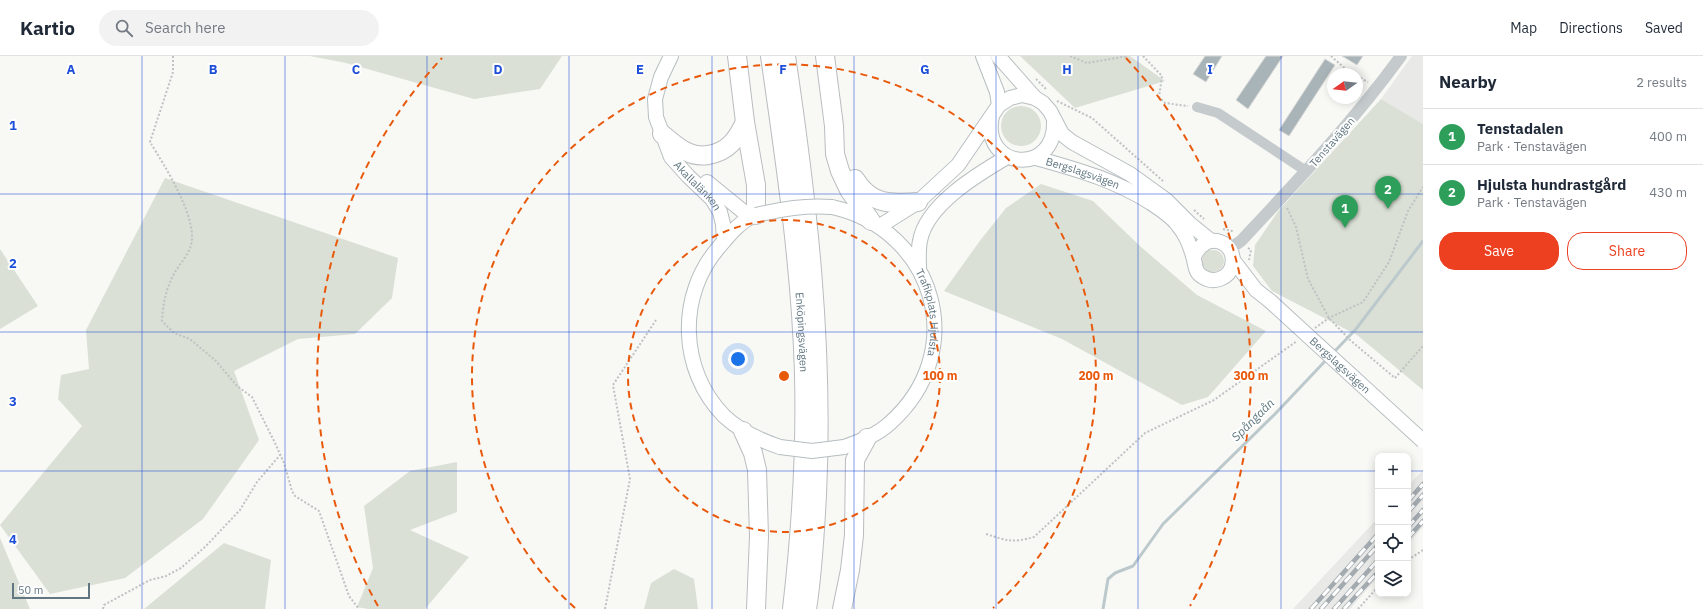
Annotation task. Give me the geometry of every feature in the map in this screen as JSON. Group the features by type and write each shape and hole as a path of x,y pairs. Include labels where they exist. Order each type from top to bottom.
{"highway":[{"path":"737,56 745,122 756,185 753,216"},
{"name":"Enköpingsvägen","path":"770,56 796,256 804,373 803,494 792,609"},
{"name":"Enköpingsvägen","path":"786,56 808,214 814,280 818,355 819,449 815,538 807,609"},
{"path":"825,56 834,126 834,149 840,171 849,190 875,223"},
{"path":"662,134 687,152 702,156 709,155 729,147 738,137 745,122"},
{"path":"834,126 848,168 864,192 870,197 895,204 918,202"},
{"path":"742,431 754,453 757,470 759,536 756,609"},
{"path":"842,609 850,570 854,535 855,460 867,438"}],"main road":[{"name":"Akallalänken","path":"671,56 661,77 655,99 656,117 671,157 712,199 720,212 723,224 724,241"},
{"path":"919,269 920,240 924,229 935,212 948,197 986,169 1007,157 998,149 992,138 990,126 996,110 997,92 983,56"},
{"name":"Bergslagsvägen","path":"998,56 1035,98 1043,103 1050,111 1062,134 1072,142 1130,174 1166,200 1190,224 1211,241 1218,241 1224,244 1256,290 1423,441"},
{"path":"875,223 918,202 958,165 996,110 1010,98 1022,95 1035,98"},
{"name":"Bergslagsvägen","path":"1036,158 1045,151 1052,142 1055,132 1054,120"},
{"name":"Akallalänken","path":"662,134 678,155 696,173 735,206 753,216"},
{"name":"Bergslagsvägen","path":"1007,157 1017,160 1036,158 1091,173 1122,186 1140,196 1175,221 1184,234 1194,258 1194,265 1197,272 1203,277 1210,280 1218,280 1224,277 1256,290"},
{"name":"Trafikplats Hjulsta","path":"811,205 832,207 852,212 875,223 902,245 919,269 930,295 934,314 934,336 931,356 925,375 916,393 904,410 889,424 867,438 844,447 812,451 780,447 760,440 742,431 725,416 710,398 699,379 692,359 688,338 688,316 692,295 705,266 724,241 753,216 791,207 811,205"},
{"path":"1194,258 1197,250 1203,244 1211,241"},
{"path":"1224,277 1229,272 1231,254"}],"street":[{"name":"Tenstavägen","path":"1231,254 1378,89 1401,56"},
{"name":"Tenstavägen","path":"1197,107 1218,113 1306,171"}],"path":[{"path":"173,56 173,72 150,142 180,193 193,236 190,248 174,273 164,299 162,321 174,333 190,339 216,361 237,386 252,397 280,456 295,496 319,511 349,596 359,609"},
{"path":"1070,56 1087,63 1128,56"},
{"path":"1143,56 1162,76 1159,97 1165,103 1197,107"},
{"path":"1332,56 1345,68"},
{"path":"1035,78 1052,95"},
{"path":"1057,100 1092,118 1168,186"},
{"path":"1311,331 1329,318 1363,302 1389,262 1408,211 1423,187"},
{"path":"1284,202 1296,227 1308,279 1329,318 1342,333 1396,378 1423,346"},
{"path":"1191,207 1208,222"},
{"path":"1220,229 1232,231 1241,241"},
{"path":"605,609 630,479 612,385 656,320"},
{"path":"986,534 1007,541 1018,542 1034,537 1145,433 1214,400 1299,340"},
{"path":"103,609 104,605 150,580 166,576 181,568 206,546 240,510 257,482 280,456"},
{"path":"1411,558 1423,550"},
{"path":"1358,609 1375,590"}],"shaded area":[{"path":"310,56 562,56 540,89 474,99 346,63"},
{"path":"1020,56 1130,56 1165,81 1075,108"},
{"path":"1412,56 1423,56 1423,124 1381,99"},
{"path":"1381,99 1423,124 1423,390 1357,335 1272,291 1253,266 1255,245 1279,210"},
{"path":"1021,106 1032,109 1038,115 1041,126 1038,137 1032,143 1021,146 1010,143 1004,137 1001,126 1004,115 1010,109"},
{"path":"165,178 398,258 392,298 355,334 298,339 234,371 259,440 203,519 125,578 50,594 0,525 82,426 58,399 61,375 89,369 86,330"},
{"path":"1041,184 1093,201 1141,247 1197,295 1266,331 1208,397 1182,405 1062,339 944,291 979,242 1006,208"},
{"path":"0,249 38,306 0,329"},
{"path":"1213,250 1221,253 1224,261 1221,269 1213,272 1205,269 1202,261 1205,253"},
{"path":"457,462 457,512 410,530 469,557 425,609 368,609 357,607 373,568 364,506 410,471"},
{"path":"1423,470 1423,527 1411,541 1411,489 1411,483"},
{"path":"1375,521 1375,580 1350,609 1293,609"},
{"path":"0,538 30,609 0,609"},
{"path":"224,543 271,560 265,609 144,609"},
{"path":"674,569 694,579 698,609 644,609 651,583"}],"building":[{"path":"1205,56 1222,56 1206,82 1193,74"},
{"path":"1266,56 1283,56 1248,109 1236,100"},
{"path":"1342,56 1363,56 1357,65"},
{"path":"1325,59 1335,65 1333,68 1327,68 1327,77 1289,136 1279,130"}],"waterway":[{"name":"Spångaån","path":"1333,353 1356,329 1423,241"},
{"name":"Spångaån","path":"1103,609 1108,579 1115,573 1133,566 1163,524 1275,414 1328,358"}],"railway":[{"path":"1411,498 1423,484"},
{"path":"1411,509 1423,495"},
{"path":"1410,525 1423,510"},
{"path":"1411,535 1423,521"},
{"path":"1311,609 1375,537"},
{"path":"1321,609 1375,548"},
{"path":"1334,609 1377,561"},
{"path":"1344,609 1375,575"}],"place":[{"name":"Hjulsta hundrastgård","path":"1388,209"},
{"name":"Tenstadalen","path":"1345,228"}]}
